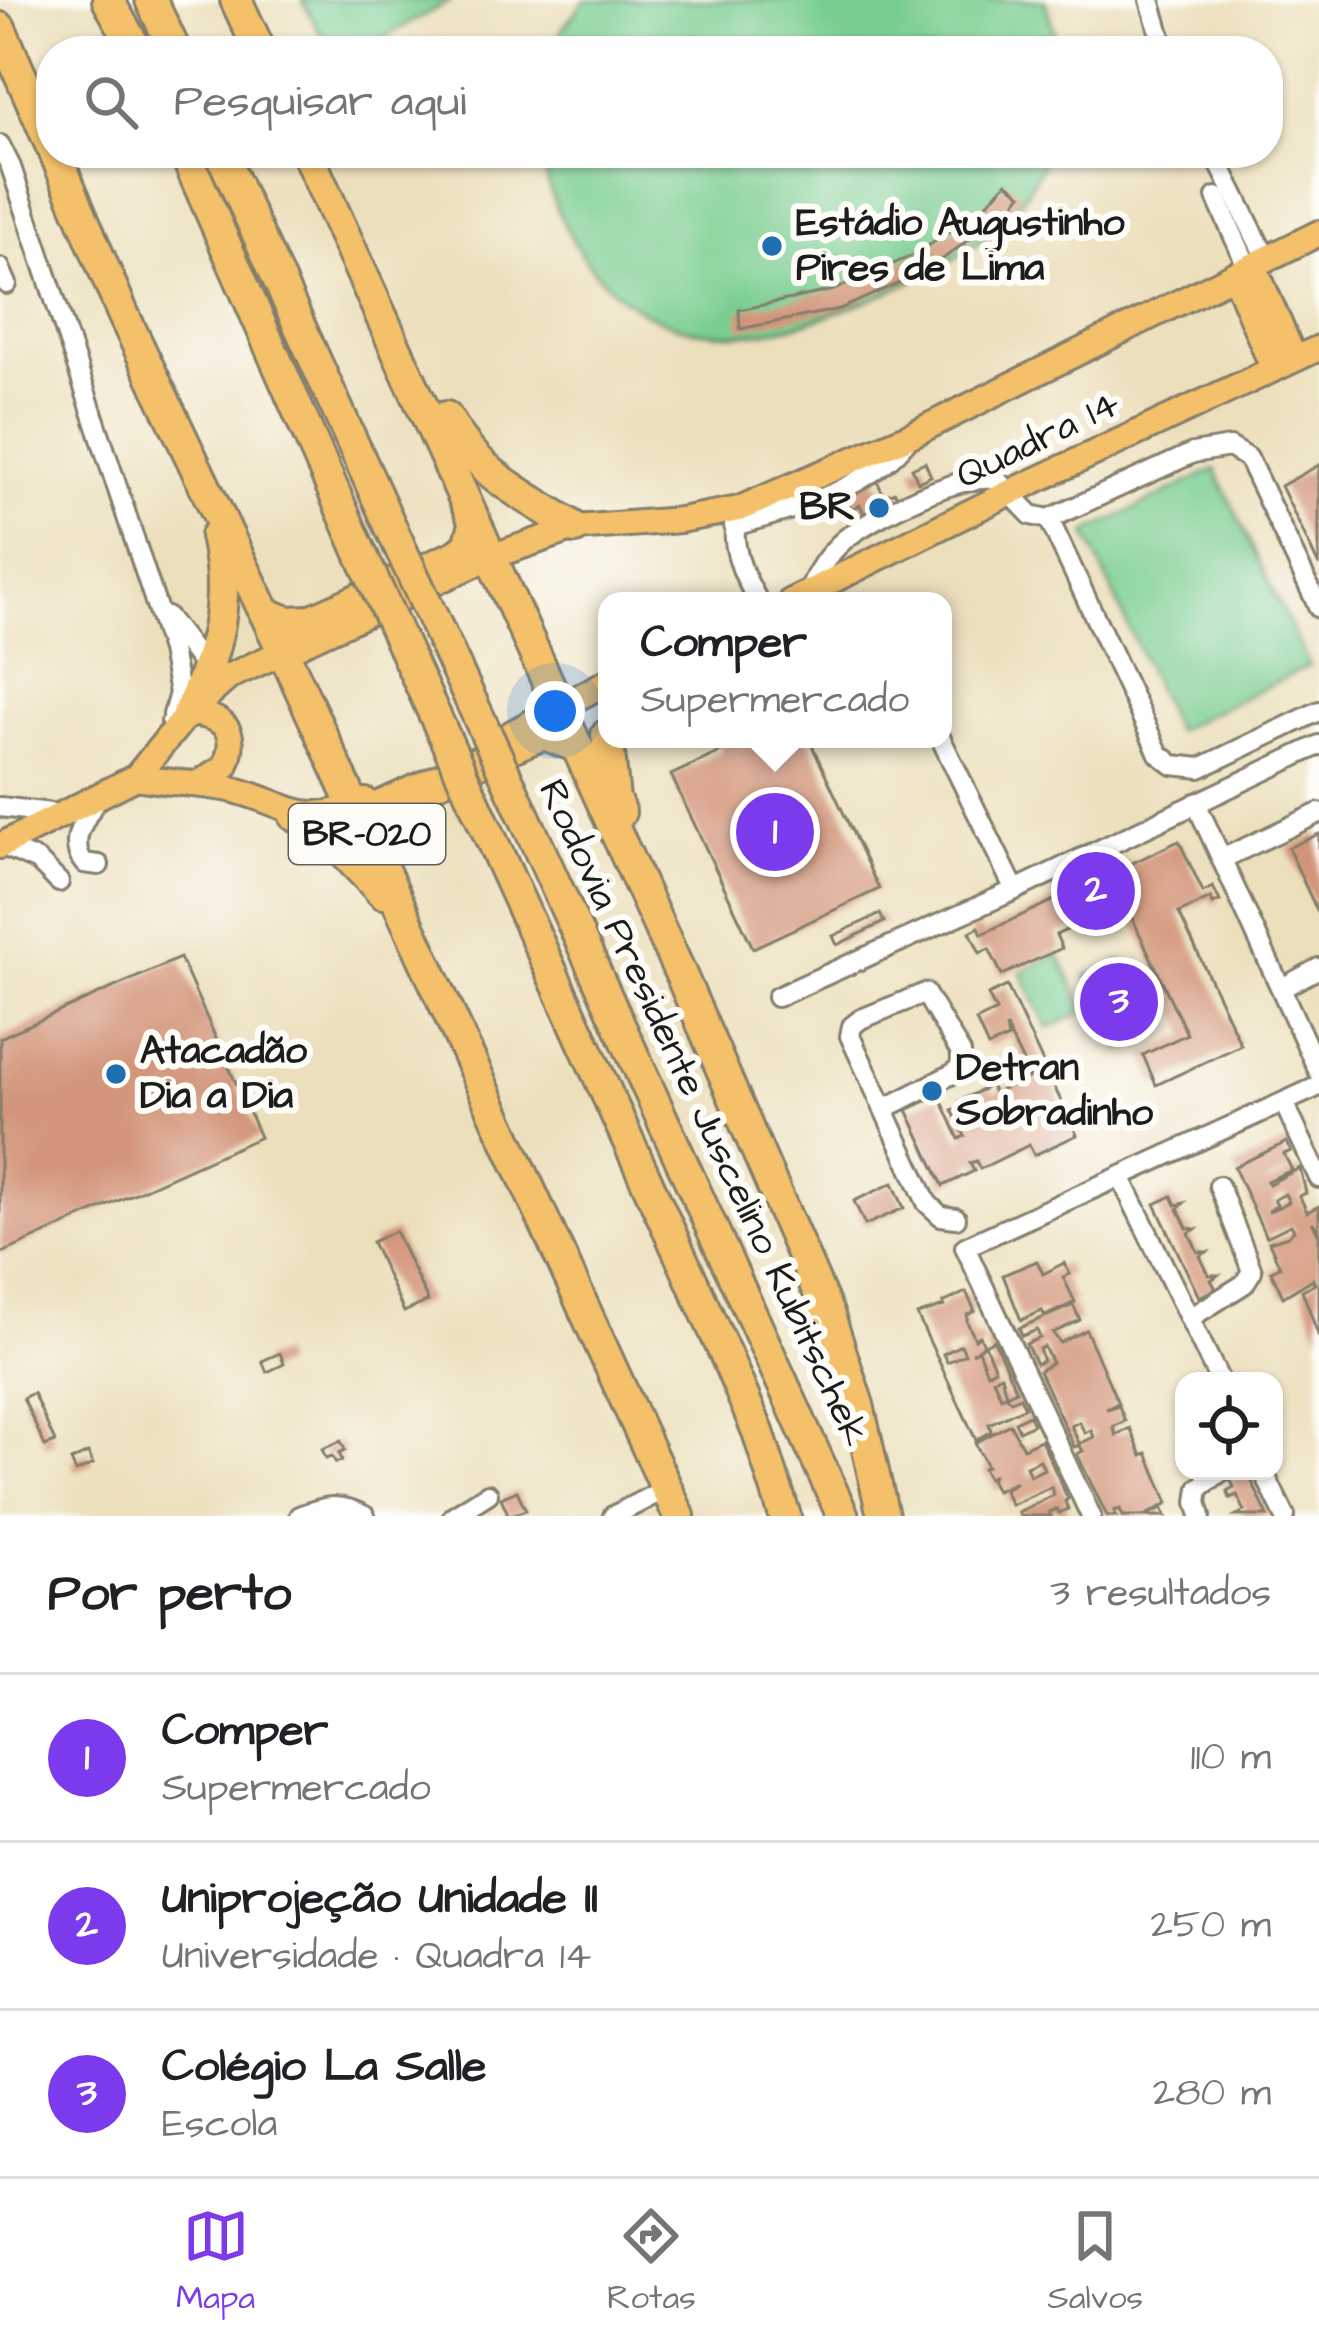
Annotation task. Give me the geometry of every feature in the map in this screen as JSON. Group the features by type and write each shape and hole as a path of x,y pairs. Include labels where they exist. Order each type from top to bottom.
{"highway":[{"path":"108,0 128,36"},
{"path":"151,0 168,36"},
{"path":"236,0 253,36"},
{"path":"0,28 36,111"},
{"name":"BR-020","path":"61,168 123,314 265,614 359,793 368,837 672,1502"},
{"name":"Rodovia Presidente Juscelino Kubitschek","path":"192,168 363,558 709,1316 758,1432 785,1516"},
{"name":"Rodovia Presidente Juscelino Kubitschek","path":"228,168 843,1516"},
{"path":"314,168 681,975 829,1316 858,1405 883,1516"},
{"path":"374,298 466,452 504,487 575,528"},
{"path":"188,713 214,677 225,592 203,477"},
{"path":"265,614 293,623 346,607 465,550 475,524"},
{"path":"368,837 382,806 536,736 554,736 575,746"},
{"path":"608,748 614,800 658,901 681,975"},
{"path":"294,814 363,869 407,921"}],"main road":[{"path":"214,677 284,653 490,557 575,528 736,517 1319,233"},
{"path":"1251,267 1284,363"},
{"name":"Quadra 14","path":"809,592 1319,349"},
{"path":"136,777 233,790 294,814 319,814 559,710 598,687"},
{"path":"0,846 136,777 188,713 216,717 228,726 233,739 225,767 198,784"}],"street":[{"path":"1150,0 1161,36"},
{"path":"0,146 11,167 171,650 179,693 164,740"},
{"path":"1219,168 1251,267"},
{"path":"1216,197 1251,267"},
{"path":"802,592 832,552 876,520 979,478 998,480 1031,514 1049,519 1193,452 1229,447 1248,458 1319,608"},
{"path":"736,517 740,562 754,592"},
{"path":"1049,519 1159,754 1173,765 1200,768 1319,711"},
{"path":"154,598 214,677"},
{"path":"777,997 1319,745"},
{"path":"945,748 1015,890"},
{"path":"97,799 75,842 84,863 99,865"},
{"path":"1196,803 1319,1072"},
{"path":"0,807 64,814"},
{"path":"1224,858 1319,813"},
{"path":"0,846 38,861 59,883"},
{"path":"1282,988 1319,968"},
{"path":"886,1108 956,1072 962,1064 961,1053 925,994 852,1026 850,1036 927,1203 941,1216 956,1218"},
{"path":"1091,1516 965,1247 1319,1086"},
{"path":"1284,1103 1319,1178"},
{"path":"1121,1178 1216,1372"},
{"path":"1190,1318 1244,1284 1252,1271 1219,1186"},
{"path":"1201,1516 1199,1488 1210,1480"},
{"path":"1267,1480 1285,1516"},
{"path":"453,1516 488,1494"},
{"path":"614,1516 672,1502"},
{"path":"299,1516 328,1505 346,1505 365,1516"}],"green space":[{"path":"302,0 452,0 386,36 322,36"},
{"path":"585,0 1045,0 1056,36 559,36"},
{"name":"Estádio Augustinho Pires de Lima","path":"544,168 1040,168 1006,220 952,260 832,314 784,328 737,334 697,331 631,304 582,255"},
{"path":"1215,469 1309,666 1175,731 1086,533"},
{"path":"1058,954 1086,1011 1048,1028 1021,972"},
{"path":"1123,960 1157,1033 1121,1050 1086,976"}],"building":[{"path":"1007,182 1022,194 1009,210 928,270 840,309 740,329 739,310 834,290 918,253 982,209"},
{"path":"925,462 931,476 918,482 912,468"},
{"path":"1319,465 1319,566 1281,486"},
{"path":"871,468 884,496 895,492 904,513 871,528 860,505 852,509 837,483"},
{"path":"813,748 879,889 753,948 671,775 722,751"},
{"path":"1319,834 1319,915 1288,848"},
{"path":"1179,841 1203,892 1213,887 1220,901 1213,904 1211,898 1179,913 1241,1045 1156,1085 1143,1055 1187,1034 1125,903 1056,935 1062,948 1002,975 989,949 980,953 970,932 979,927 982,934"},
{"path":"880,914 884,922 837,945 833,936"},
{"name":"Atacadão Dia a Dia","path":"180,958 260,1137 0,1254 0,1038"},
{"path":"1007,986 1077,1135 1034,1155 1029,1145 980,1169 976,1161 970,1163 974,1171 943,1186 907,1110 939,1095 959,1139 965,1136 952,1110 961,1106 959,1101 990,1086 994,1093 1030,1077 1006,1027 1008,1038 988,1047 976,1021 996,1011 988,995"},
{"path":"1287,1142 1291,1151 1284,1154 1292,1170 1267,1181 1300,1168 1306,1193 1299,1196 1307,1212 1319,1206 1319,1231 1312,1222 1319,1235 1319,1337 1302,1290 1315,1284 1313,1279 1283,1297 1271,1271 1280,1267 1269,1242 1294,1230 1291,1225 1266,1237 1234,1167","holes":["1285,1194 1289,1202 1268,1212 1277,1205 1274,1200"]},
{"path":"893,1183 904,1208 865,1225 854,1201"},
{"path":"1172,1196 1176,1205 1184,1203 1178,1209 1187,1228 1196,1229 1189,1233 1198,1252 1207,1252 1200,1256 1209,1275 1218,1275 1211,1280 1216,1289 1199,1297 1155,1204"},
{"path":"395,1231 428,1301 404,1312 372,1242"},
{"path":"1037,1261 1043,1274 1064,1263 1070,1274 1063,1277 1075,1302 1045,1316 1042,1311 1021,1320 1003,1275"},
{"path":"966,1292 975,1311 967,1315 967,1322 975,1339 980,1336 984,1345 972,1353 978,1350 987,1373 995,1369 985,1345 994,1340 1016,1390 1006,1395 1001,1375 993,1379 1001,1397 1011,1401 1020,1397 1025,1407 989,1424 991,1431 976,1440 917,1315","holes":["961,1345 965,1354 947,1362 943,1354"]},
{"path":"1073,1305 1080,1320 1053,1333 1060,1343 1086,1330 1118,1403 1106,1409 1119,1406 1125,1421 1113,1427 1116,1435 1130,1428 1142,1456 1147,1453 1168,1503 1144,1516 1123,1516 1120,1509 1114,1511 1116,1516 1107,1516 1077,1454 1083,1451 1080,1445 1074,1447 1039,1371 1052,1363 1044,1347 1039,1349 1043,1361 1036,1364 1026,1344 1040,1338 1037,1330 1022,1336 1019,1328","holes":["1079,1422 1094,1437 1079,1444 1071,1426"]},
{"path":"280,1353 284,1364 267,1372 262,1361"},
{"path":"33,1393 55,1442 45,1446 23,1398"},
{"path":"1029,1415 1033,1424 1019,1431 1015,1422"},
{"path":"1010,1424 1023,1448 1041,1440 1068,1499 1068,1509 1049,1512 1051,1516 1020,1516 1018,1512 1054,1495 1051,1487 1011,1505 1004,1490 1016,1482 996,1491 990,1479 994,1475 988,1478 975,1443","holes":["1040,1460 1044,1469 1030,1476 1026,1466"]},
{"path":"341,1441 342,1460 336,1463 332,1456 326,1458 322,1449"},
{"path":"88,1453 93,1464 76,1472 71,1461"},
{"path":"1230,1480 1251,1480 1268,1516 1236,1516 1245,1511 1237,1495 1230,1498 1227,1491 1234,1487"},
{"path":"517,1491 526,1510 509,1516 501,1498"}],"place":[{"name":"Estádio Augustinho Pires de Lima","path":"772,246"},
{"name":"BR","path":"879,508"},
{"name":"Comper","path":"775,832"},
{"name":"Uniprojeção Unidade II","path":"1096,891"},
{"name":"Colégio La Salle","path":"1119,1002"},
{"name":"Atacadão Dia a Dia","path":"116,1074"},
{"name":"Detran Sobradinho","path":"932,1091"}]}
